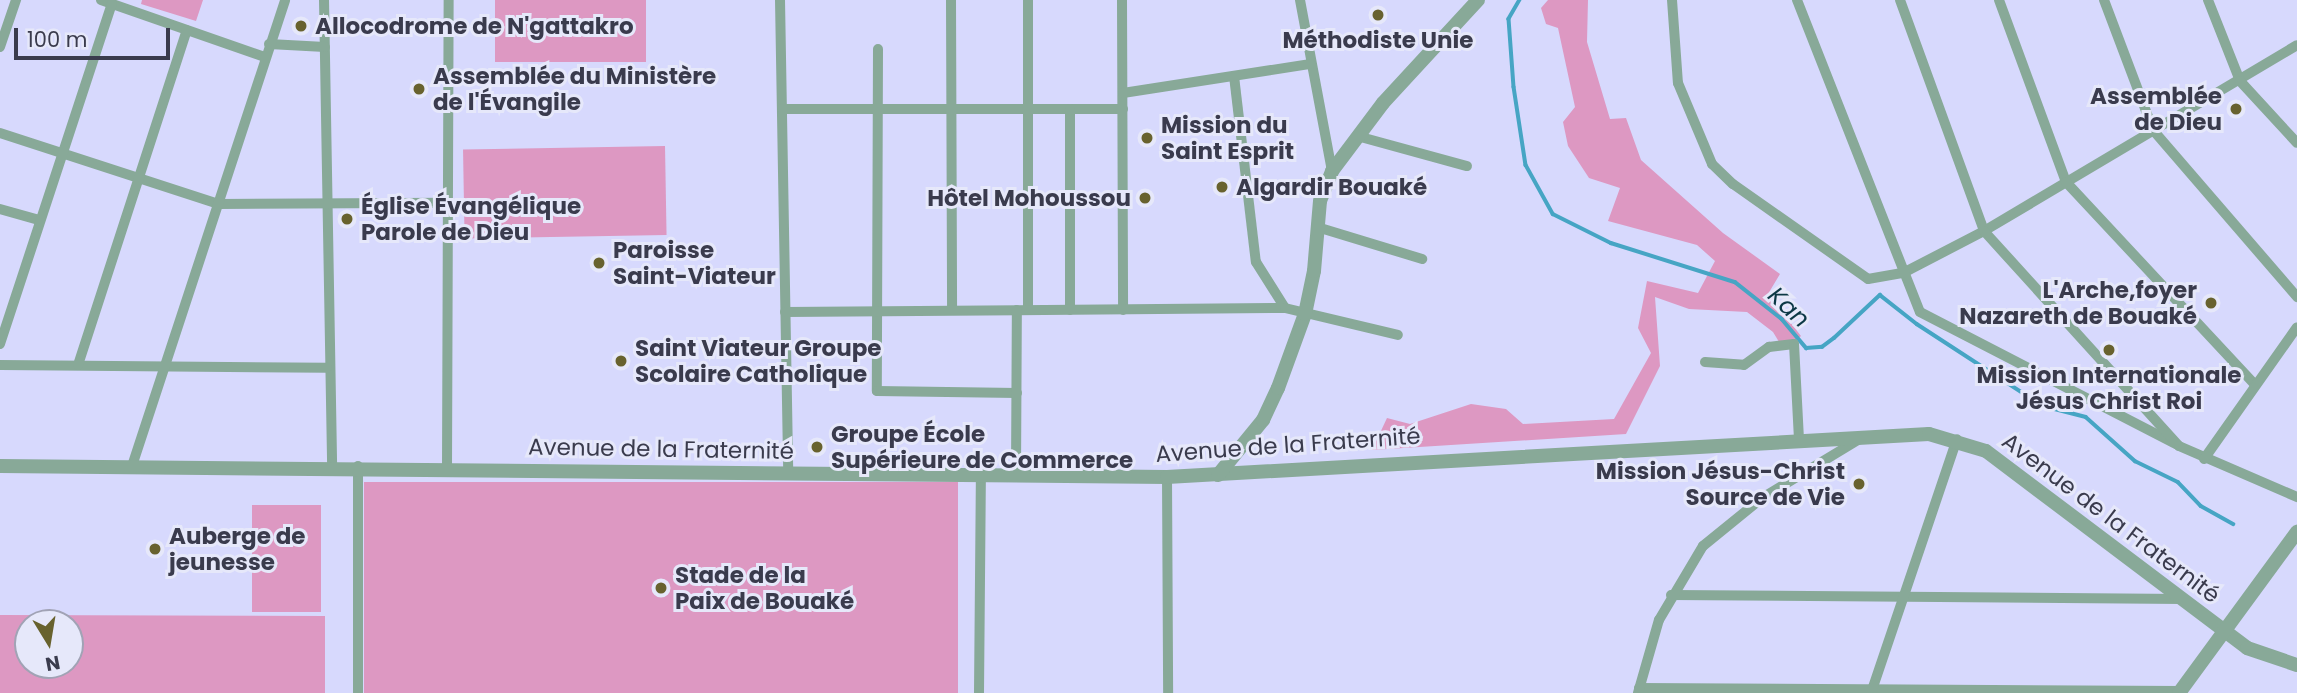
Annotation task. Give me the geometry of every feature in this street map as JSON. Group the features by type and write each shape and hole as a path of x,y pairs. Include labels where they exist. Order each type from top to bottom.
{"street":[{"path":"0,47 16,0"},
{"path":"132,466 285,0"},
{"path":"324,0 328,205 327,368 332,466"},
{"path":"447,468 446,203 449,0"},
{"path":"780,0 788,474"},
{"path":"951,0 952,310"},
{"path":"1016,475 1028,109 1028,0"},
{"path":"1122,0 1123,310"},
{"path":"1300,0 1332,171"},
{"path":"1218,475 1263,420 1305,314 1320,201 1332,171 1357,136 1478,0"},
{"path":"1672,0 1678,83 1712,164 1861,278 1903,273 1984,230 2241,81 2297,45"},
{"path":"1797,0 1920,312 1927,318 2204,459 2297,497"},
{"path":"1899,0 1984,230 2179,446"},
{"path":"1999,0 2066,182 2255,385"},
{"path":"2104,0 2153,130 2297,297"},
{"path":"2208,0 2241,81 2297,143"},
{"path":"0,344 39,220 63,155 107,2 265,57"},
{"path":"78,365 187,30"},
{"path":"269,44 325,47"},
{"path":"878,49 877,391 1017,393"},
{"path":"1123,93 1311,64"},
{"path":"1234,76 1256,262 1285,308"},
{"path":"782,108 1123,108"},
{"path":"1070,109 1070,310"},
{"path":"0,133 218,204 446,203"},
{"path":"1357,136 1466,166"},
{"path":"0,209 39,220"},
{"path":"1317,227 1422,259"},
{"path":"785,312 1285,308 1398,335"},
{"path":"2204,459 2297,327"},
{"path":"1705,362 1744,365 1769,347 1794,344 1798,364 1799,438"},
{"path":"0,365 327,368"},
{"path":"1867,434 1731,520 1703,546 1671,594 1638,690 2180,692 2297,532"},
{"name":"Avenue de la Fraternité","path":"0,466 358,466 788,474 1167,477 1867,434 1929,434 1956,439 2011,466 2247,648 2297,665"},
{"path":"1872,691 1956,439"},
{"path":"358,466 358,693"},
{"path":"979,693 981,475"},
{"path":"1167,477 1168,693"},
{"path":"1671,594 1903,599 2183,599"}],"shaded area":[{"path":"142,0 203,0 196,21 141,4"},
{"path":"495,0 646,0 646,62 495,62"},
{"path":"1548,0 1588,0 1587,42 1610,119 1626,118 1641,160 1723,233 1780,274 1768,294 1801,336 1784,350 1773,332 1747,312 1689,309 1655,297 1660,366 1626,434 1372,450 1387,418 1410,424 1471,404 1506,409 1523,424 1614,419 1651,353 1638,328 1647,281 1698,293 1715,261 1697,245 1608,221 1620,188 1589,178 1568,146 1563,122 1575,107 1558,28 1546,24 1541,8"},
{"path":"665,146 667,235 465,239 463,150"},
{"name":"Stade de la Paix de Bouaké","path":"364,482 958,482 958,693 364,693"},
{"path":"252,505 321,505 321,612 252,612"},
{"path":"0,615 14,615 14,679 84,679 84,615 325,616 325,693 0,693"}],"waterway":[{"name":"Kan","path":"1520,0 1509,19 1514,87 1526,165 1553,214 1611,243 1735,282 1782,319 1806,348 1822,347 1880,295 1917,324 2043,406 2086,417 2135,461 2178,482 2201,506 2233,524"}],"place":[{"name":"Méthodiste Unie","path":"1378,15"},
{"name":"Allocodrome de N'gattakro","path":"301,26"},
{"name":"Assemblée du Ministère de l'Évangile","path":"419,89"},
{"name":"Assemblée de Dieu","path":"2236,109"},
{"name":"Mission du Saint Esprit","path":"1147,138"},
{"name":"Algardir Bouaké","path":"1222,187"},
{"name":"Hôtel Mohoussou","path":"1145,198"},
{"name":"Église Évangélique Parole de Dieu","path":"347,219"},
{"name":"Paroisse Saint-Viateur","path":"599,263"},
{"name":"L'Arche,foyer Nazareth de Bouaké","path":"2211,303"},
{"name":"Mission Internationale Jésus Christ Roi","path":"2109,350"},
{"name":"Saint Viateur Groupe Scolaire Catholique","path":"621,361"},
{"name":"Groupe École Supérieure de Commerce","path":"817,447"},
{"name":"Mission Jésus-Christ Source de Vie","path":"1859,484"},
{"name":"Auberge de jeunesse","path":"155,549"},
{"name":"Stade de la Paix de Bouaké","path":"661,588"}]}
